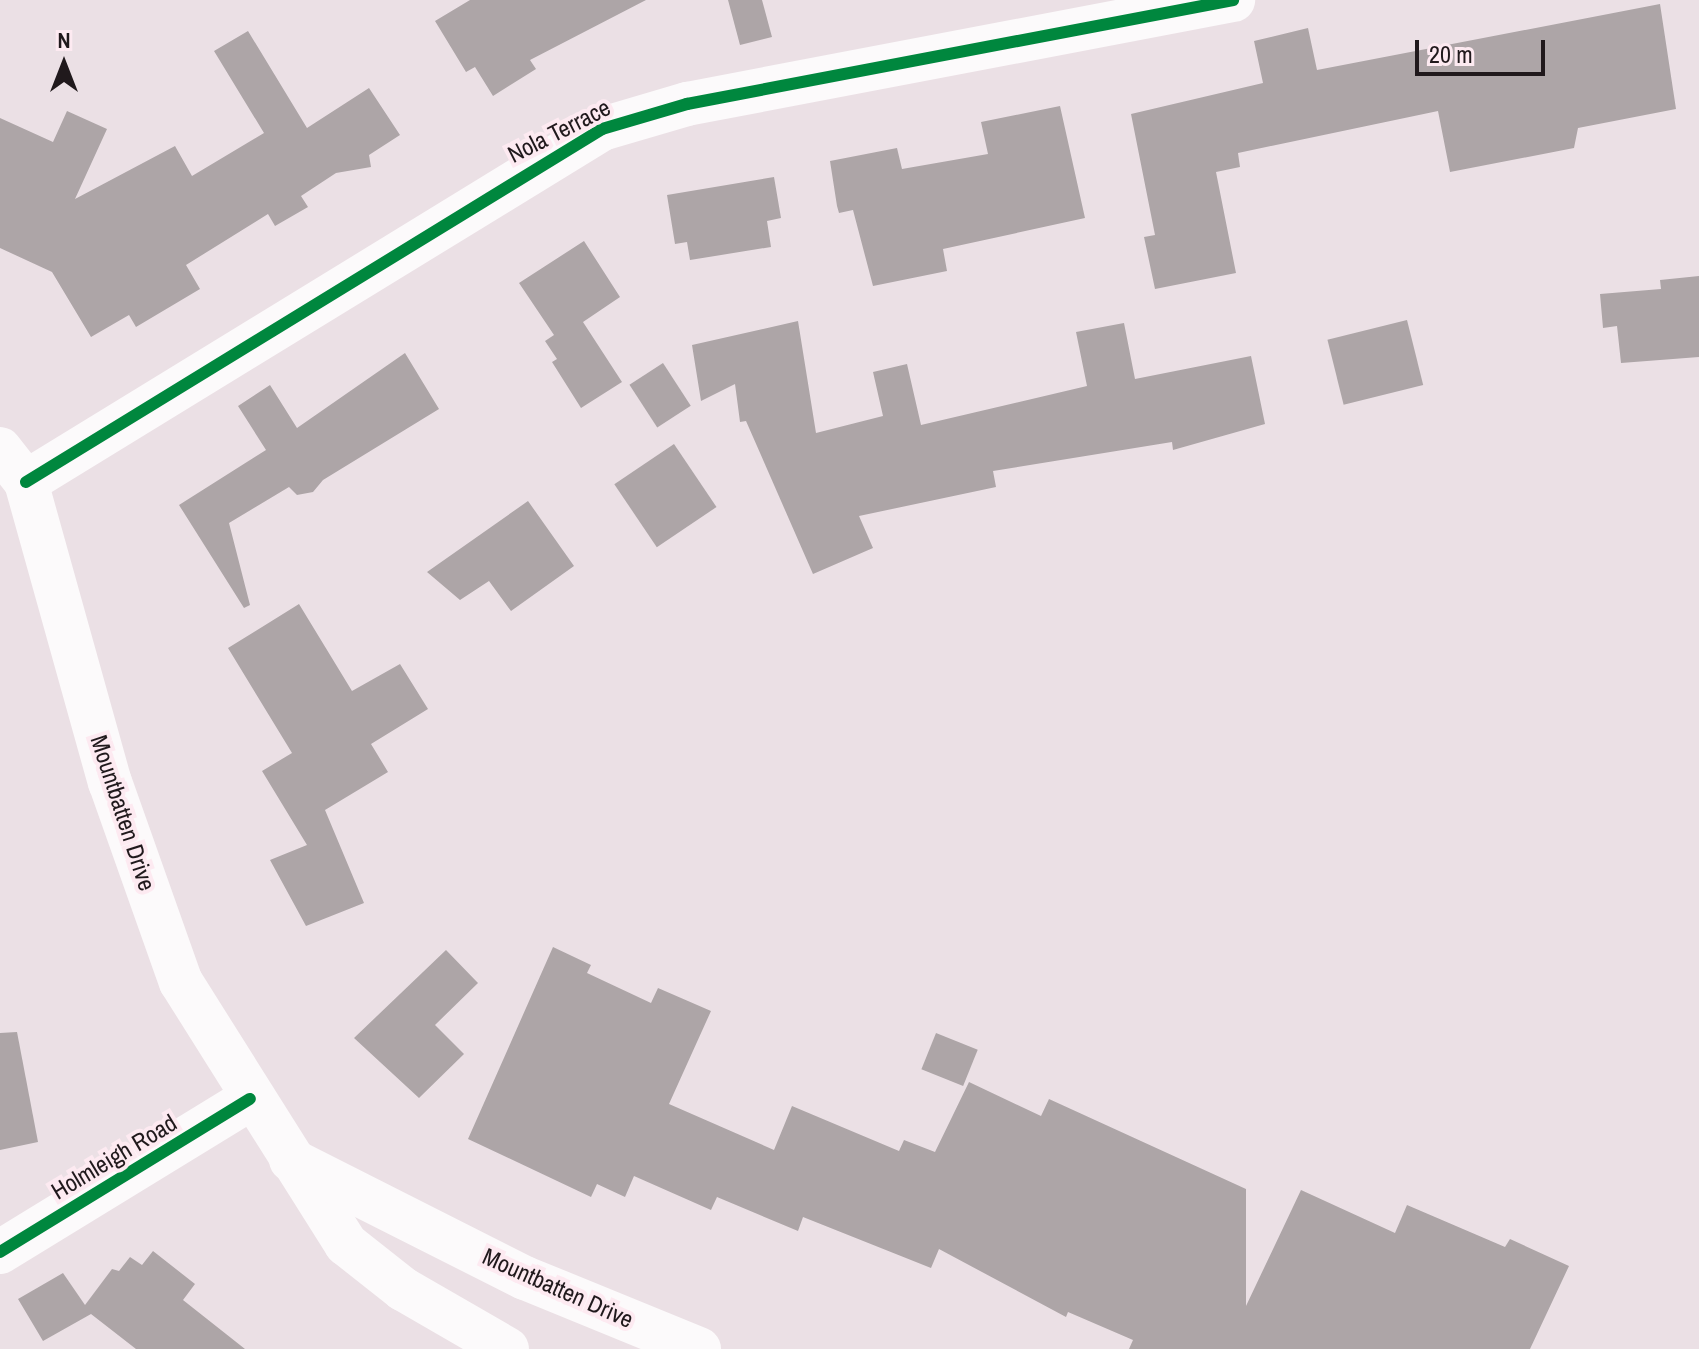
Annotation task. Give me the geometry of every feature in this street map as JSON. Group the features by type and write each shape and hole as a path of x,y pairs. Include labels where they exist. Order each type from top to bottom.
{"street":[{"name":"Nola Terrace","path":"13,465 602,129 687,104 1233,0"},
{"name":"Mountbatten Drive","path":"13,465 110,782 181,982 250,1099 346,1244 403,1289 507,1349"},
{"name":"Holmleigh Road","path":"0,1252 250,1099"},
{"name":"Mountbatten Drive","path":"291,1160 525,1278 699,1349"}],"building":[{"path":"470,0 646,0 530,60 536,69 493,96 475,67 466,72 435,21"},
{"path":"728,0 762,0 772,37 740,45"},
{"path":"1660,4 1676,109 1578,128 1574,148 1450,172 1438,111 1238,153 1240,167 1216,172 1236,273 1155,289 1144,237 1155,235 1131,114 1263,83 1254,41 1308,28 1317,70"},
{"path":"248,31 307,128 369,88 400,135 369,155 371,167 336,173 301,196 308,207 275,226 268,214 186,265 200,289 136,327 129,315 91,337 52,272 0,248 0,118 53,142 67,111 107,129 75,199 175,146 192,176 264,133 214,51"},
{"path":"1060,106 1085,218 943,249 947,271 873,286 853,210 839,213 830,161 897,148 902,169 988,154 981,122"},
{"path":"774,177 781,218 767,221 771,247 690,260 687,242 675,244 667,195"},
{"path":"584,241 620,297 583,322 622,382 581,408 552,362 557,359 545,341 554,335 519,283"},
{"path":"1699,276 1699,357 1621,363 1617,326 1603,328 1600,294 1661,289 1660,280"},
{"path":"1407,320 1423,385 1344,405 1327,340"},
{"path":"798,321 816,433 883,416 873,372 907,364 921,425 1087,386 1076,332 1124,323 1135,379 1251,356 1265,424 1173,450 1172,442 993,471 996,487 859,516 873,548 813,574 746,421 740,422 735,384 701,401 692,345"},
{"path":"405,353 439,409 323,480 313,492 297,495 289,487 229,523 250,605 244,608 179,505 266,450 238,406 270,385 297,428"},
{"path":"663,363 691,406 657,428 629,385"},
{"path":"674,444 716,507 657,547 614,484"},
{"path":"528,501 574,566 511,611 489,581 460,600 427,572"},
{"path":"299,604 352,691 400,664 428,709 371,744 388,772 325,810 364,903 306,926 270,860 307,845 262,771 292,753 228,648"},
{"path":"553,947 591,965 587,973 651,1003 658,988 711,1011 669,1104 774,1150 792,1106 899,1151 904,1140 935,1152 969,1082 1041,1116 1049,1099 1246,1189 1246,1306 1301,1190 1395,1233 1407,1205 1505,1247 1510,1239 1569,1266 1530,1349 1129,1349 1133,1340 1068,1312 1066,1317 939,1249 931,1268 803,1217 798,1231 717,1197 711,1210 634,1176 625,1197 597,1184 591,1197 468,1139"},
{"path":"446,950 478,983 435,1025 464,1054 419,1098 354,1038"},
{"path":"17,1032 38,1142 0,1150 0,1033"},
{"path":"936,1033 978,1050 963,1086 921,1069"},
{"path":"153,1251 195,1284 183,1300 245,1349 136,1349 91,1314 43,1341 18,1299 63,1273 85,1305 112,1269 119,1271 130,1257 142,1265"}],"cycle path":[{"path":"26,482 602,129 687,104 1233,0"},
{"path":"0,1252 250,1099"}]}
